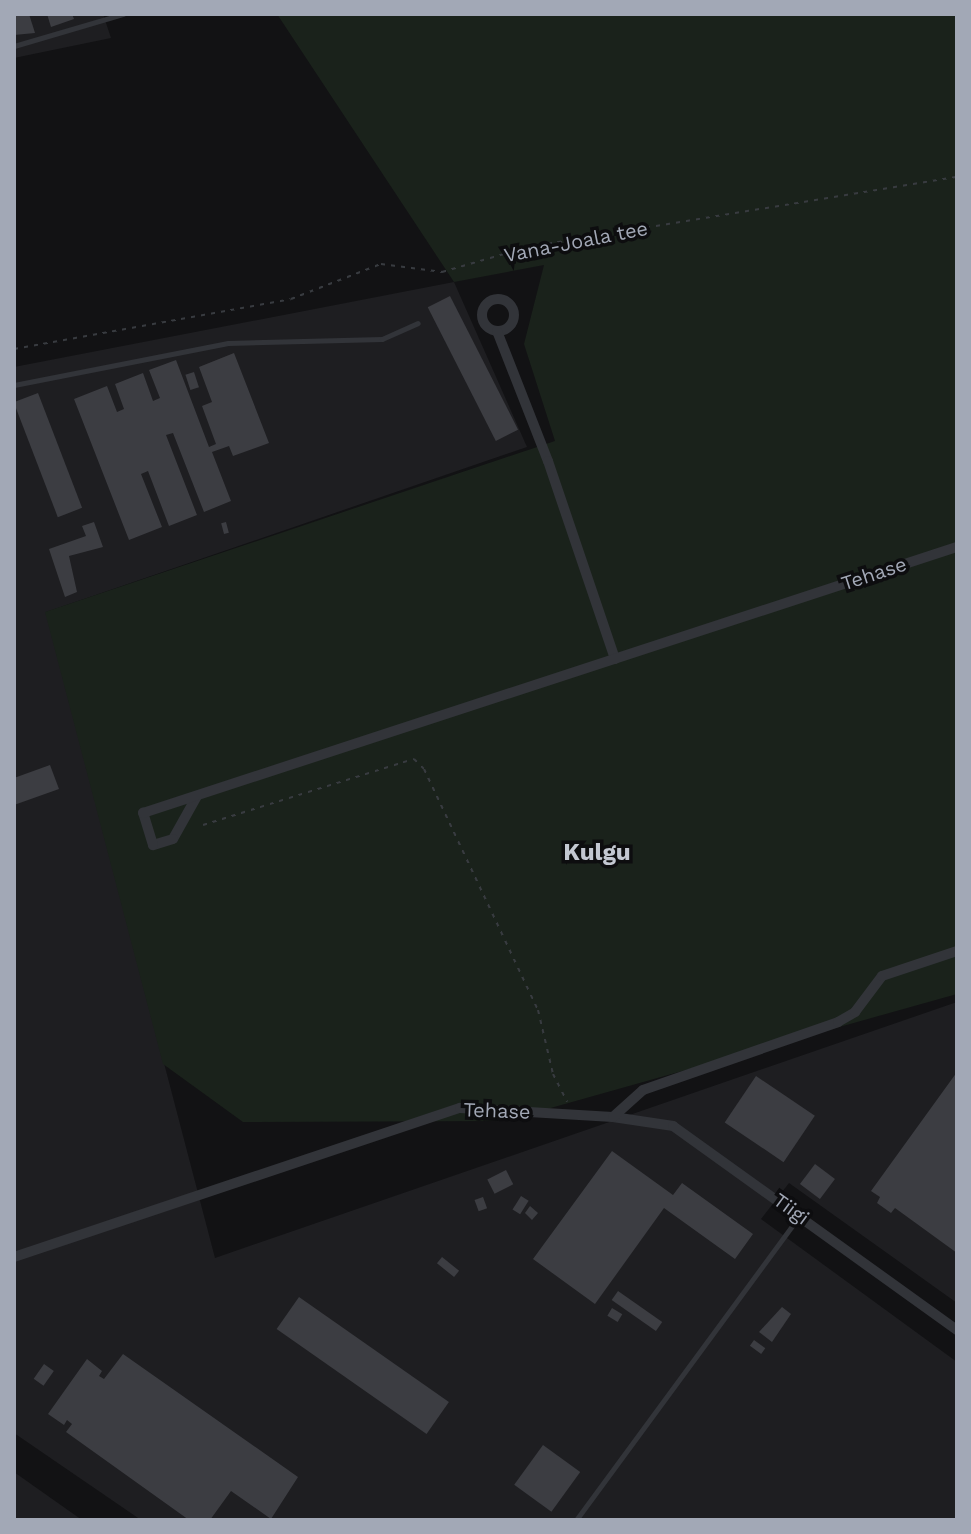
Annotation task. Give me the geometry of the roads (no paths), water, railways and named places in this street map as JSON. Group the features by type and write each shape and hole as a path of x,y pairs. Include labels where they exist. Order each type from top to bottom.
{"street":[{"path":"497,331 548,461 615,659"},
{"name":"Tehase","path":"197,796 173,839 153,845 143,813 957,547"},
{"path":"613,1117 643,1090 838,1022 855,1012 882,976 957,951"},
{"name":"Tehase","path":"14,1257 460,1108 613,1117"},
{"name":"Tiigi","path":"613,1117 673,1126 957,1330"}],"lane":[{"path":"14,46 123,14"},
{"path":"14,385 228,343 382,339 418,323"},
{"path":"576,1520 800,1216"}],"district":[{"name":"Kulgu","path":"597,853"}]}
